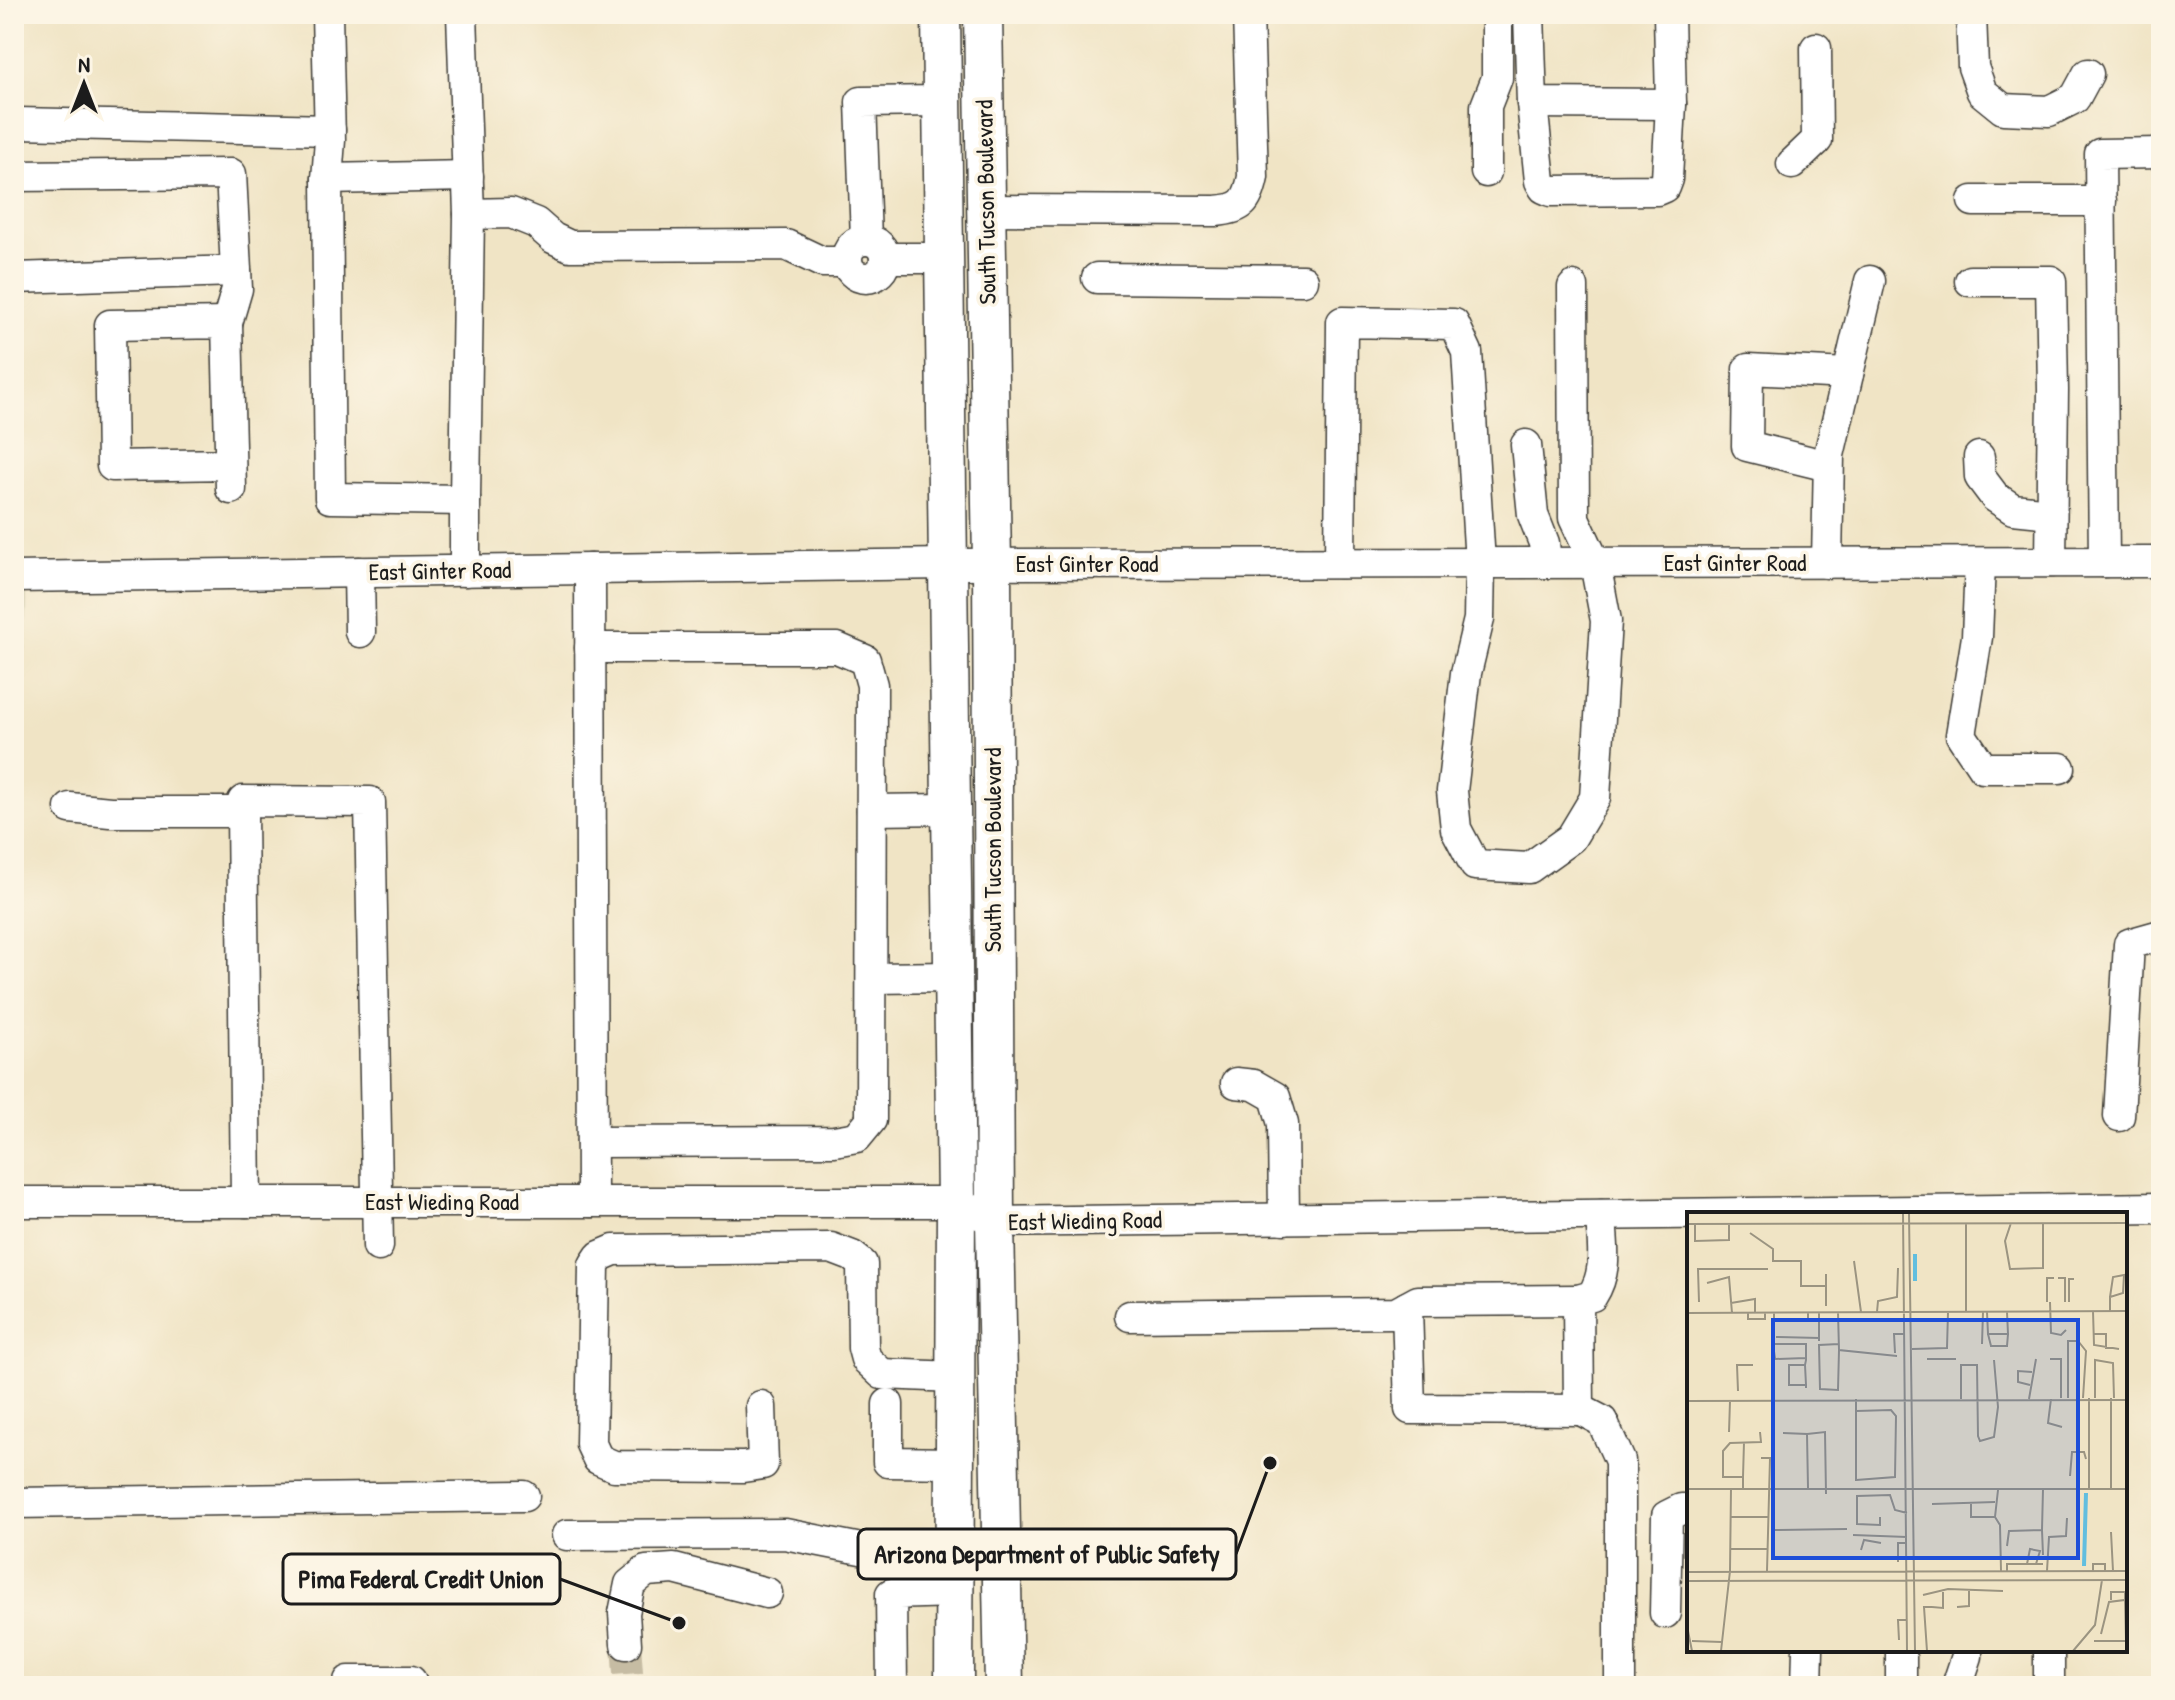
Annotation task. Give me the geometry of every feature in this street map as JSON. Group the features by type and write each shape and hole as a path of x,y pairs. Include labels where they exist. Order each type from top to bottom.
{"main road":[{"name":"South Tucson Boulevard","path":"941,14 956,1202 954,1686"},
{"name":"South Tucson Boulevard","path":"983,14 992,564 995,1222 1004,1686"}],"street":[{"path":"327,14 330,498 465,500"},
{"path":"462,14 469,214 465,571"},
{"path":"986,210 1216,211 1231,210 1242,203 1250,194 1253,177 1248,14"},
{"path":"1486,172 1486,106 1497,78 1497,14"},
{"path":"1529,14 1532,103 1540,181 1544,188 1551,191 1657,190 1664,187 1671,104 1669,14"},
{"path":"1971,14 1973,67 1982,92 2003,109 2049,111 2075,98 2088,74"},
{"path":"1792,164 1817,140 1816,48"},
{"path":"866,253 861,102 942,101"},
{"path":"1532,103 1671,104"},
{"path":"18,123 330,130"},
{"path":"2104,562 2100,154 2161,153"},
{"path":"14,176 231,174 237,289 227,323 231,477 112,466 110,325 227,323"},
{"path":"327,179 468,176"},
{"path":"1973,201 2101,201"},
{"path":"469,214 511,213 536,223 553,238 570,246 786,245 822,262 866,253 944,258"},
{"path":"14,278 236,271"},
{"path":"1097,278 1303,280"},
{"path":"1827,563 1829,455 1870,281"},
{"path":"1970,281 2051,281 2051,562"},
{"path":"1340,563 1342,322 1454,324 1467,352 1480,563 1479,619 1466,673 1452,791 1456,829 1475,865 1529,868 1571,838 1595,798 1606,621 1595,563 1574,518 1573,287"},
{"path":"1828,466 1747,446 1748,369 1848,374"},
{"path":"1526,445 1533,515 1544,543 1546,563"},
{"path":"1979,457 1980,477 1995,497 2013,509 2051,513"},
{"name":"East Ginter Road","path":"14,577 948,564 2161,562"},
{"path":"1980,563 1977,637 1961,735 1983,768 2060,768"},
{"path":"590,569 592,1202"},
{"path":"359,572 360,632"},
{"path":"590,648 837,648 865,660 872,685 871,1120 857,1137 834,1141 592,1142"},
{"path":"246,1202 243,801 366,794 378,1246"},
{"path":"70,808 110,812 242,812"},
{"path":"872,810 951,809"},
{"path":"2119,1116 2129,944 2161,935"},
{"path":"872,978 953,977"},
{"path":"1236,1083 1254,1085 1275,1097 1283,1124 1284,1219"},
{"name":"East Wieding Road","path":"14,1202 956,1202 995,1222 1687,1214"},
{"name":"East Wieding Road","path":"1968,1212 2161,1208"},
{"path":"1130,1316 1396,1313 1418,1301 1578,1300 1592,1296 1603,1271 1601,1215"},
{"path":"761,1406 763,1464 743,1467 614,1466 598,1459 591,1444 594,1265 600,1256 614,1250 831,1248 852,1256 862,1264 863,1348 866,1359 882,1374 955,1377"},
{"path":"1578,1300 1581,1410"},
{"path":"1407,1307 1410,1409 1581,1410 1602,1421 1620,1461 1620,1686"},
{"path":"888,1404 888,1462 955,1463"},
{"path":"14,1503 524,1496"},
{"path":"1665,1613 1667,1516 1687,1509"},
{"path":"567,1535 785,1534 871,1551 954,1549"},
{"path":"626,1644 624,1613 630,1584 646,1571 674,1569 767,1593"},
{"path":"892,1686 891,1594 954,1592"},
{"path":"1807,1686 1808,1652"},
{"path":"1901,1652 1901,1686"},
{"path":"1922,1652 1922,1686"},
{"path":"1957,1686 1967,1652"},
{"path":"2049,1652 2049,1686"},
{"path":"349,1681 411,1681"}],"green space":[{"path":"14,592 25,592 24,649 14,649"}],"tunnel":[{"path":"626,1644 629,1686"}],"place":[{"name":"Arizona Department of Public Safety","path":"1270,1463"},
{"name":"Pima Federal Credit Union","path":"679,1623"}]}
